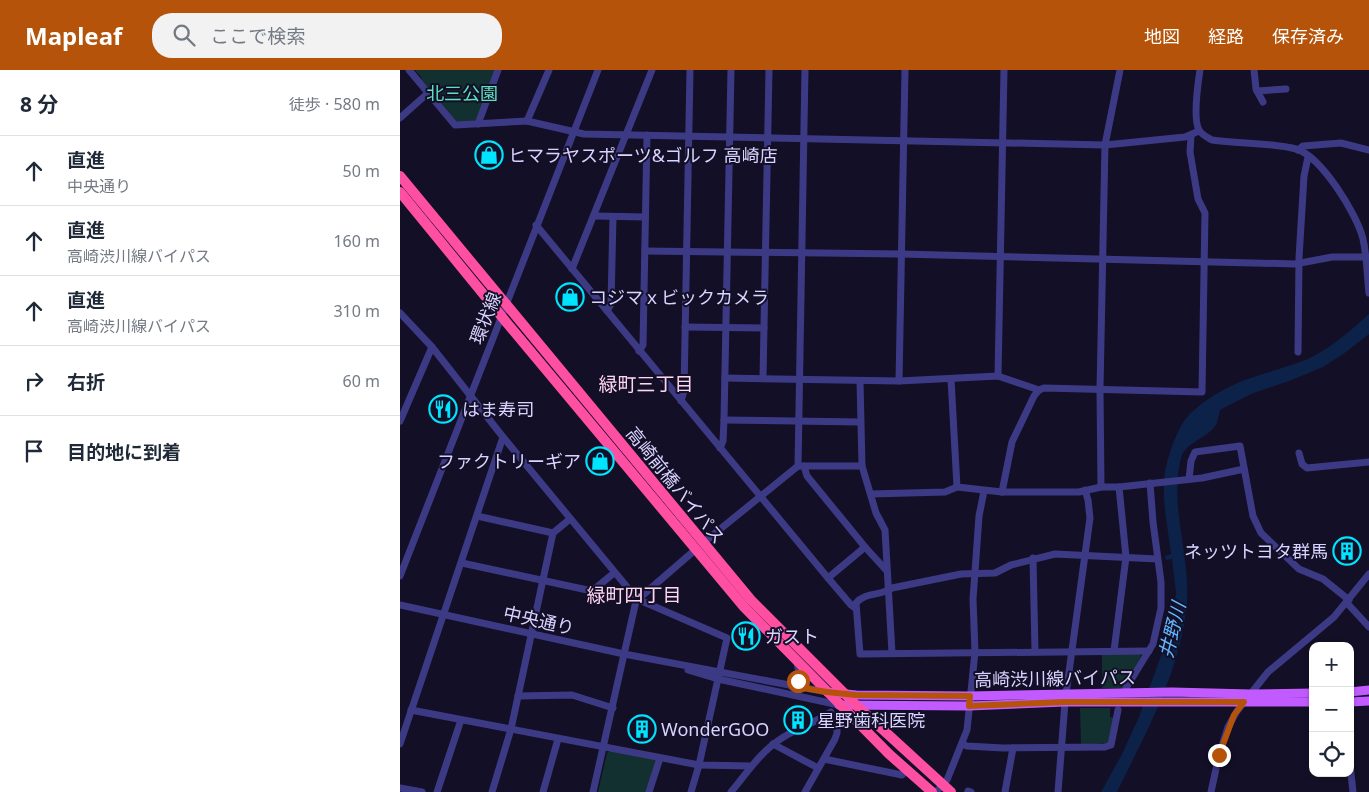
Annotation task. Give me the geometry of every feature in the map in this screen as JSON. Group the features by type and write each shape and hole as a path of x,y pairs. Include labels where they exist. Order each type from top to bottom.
{"highway":[{"name":"高崎前橋バイパス","path":"400,176 507,304 699,547 744,607 827,692 836,711 932,792"},
{"name":"高崎前橋バイパス","path":"400,192 502,317 699,547 943,790"}],"main road":[{"path":"1354,692 1369,690"},
{"name":"高崎渋川線バイパス","path":"827,692 970,701"},
{"name":"高崎渋川線バイパス","path":"1137,698 1172,692 1309,693"},
{"name":"高崎渋川線バイパス","path":"836,711 857,706 1065,698 1137,698 1169,702 1309,702"},
{"path":"1354,702 1369,701"},
{"path":"872,721 873,710 877,706"}],"street":[{"path":"409,70 455,125 527,121 584,134 1105,145 1191,136 1199,131"},
{"path":"478,124 498,70"},
{"path":"527,121 549,70"},
{"name":"環状線","path":"400,576 598,70"},
{"path":"572,269 595,216 652,70"},
{"path":"681,401 684,391 690,70"},
{"path":"720,448 723,441 724,420 731,70"},
{"path":"763,378 769,70"},
{"path":"805,70 799,380 801,466 865,547 886,570"},
{"path":"899,381 905,70"},
{"path":"998,376 1004,70"},
{"path":"1101,487 1100,389 1105,145 1120,70"},
{"path":"1200,70 1197,98 1197,123 1199,131 1212,140 1298,150 1315,161 1333,182 1350,211 1362,237 1369,293"},
{"path":"1254,70 1257,91 1262,102"},
{"path":"1257,91 1286,89"},
{"path":"400,118 428,93"},
{"path":"640,351 643,345 647,135"},
{"path":"1002,492 1012,442 1034,396 1039,390 1044,388 1202,392 1205,213 1198,199 1190,152 1191,136"},
{"path":"1298,150 1303,146 1309,145 1341,143 1369,150"},
{"path":"1298,352 1299,264 1304,176 1308,157"},
{"path":"595,216 645,217"},
{"path":"607,311 611,304 613,217"},
{"path":"536,225 851,606 855,608"},
{"path":"645,251 901,254 1299,264 1332,257 1366,257"},
{"path":"400,313 432,347 503,437 637,599 727,638 699,765 691,792"},
{"path":"685,327 764,328"},
{"path":"400,420 432,347"},
{"path":"725,378 899,381 951,380 998,376 1039,390"},
{"path":"951,380 957,487"},
{"path":"860,381 862,466 876,513 885,530 892,653"},
{"path":"724,420 860,422"},
{"path":"400,744 503,437"},
{"path":"1186,479 1195,452 1240,446 1253,516 1261,532 1299,569 1323,579 1348,602 1369,627"},
{"path":"1299,453 1302,464 1307,468 1369,462"},
{"path":"593,792 637,599 801,466 862,466"},
{"path":"870,494 945,492 957,487 1002,492 1079,492 1101,487 1119,487 1202,478 1244,469"},
{"path":"1126,688 1153,644 1161,608 1153,483"},
{"path":"1114,651 1126,558 1119,487"},
{"path":"1058,792 1065,698 1090,518 1085,490"},
{"path":"943,790 962,744 970,701 975,652 973,599 979,516 984,491"},
{"path":"476,516 553,533"},
{"path":"492,792 511,729 553,533 570,519"},
{"path":"828,578 865,547"},
{"path":"1149,651 860,654 855,608 859,599 888,591 892,588 975,572 995,573 1011,565 1033,558 1055,554 1157,559"},
{"path":"1033,558 1035,651"},
{"path":"462,563 592,591 614,573"},
{"path":"1211,792 1222,744 1234,715 1268,672 1316,633 1348,602 1369,574"},
{"name":"中央通り","path":"400,605 719,675 836,711"},
{"path":"792,686 800,677 797,662"},
{"name":"中央通り","path":"719,675 827,692"},
{"path":"518,696 572,695 613,708"},
{"path":"411,710 699,765 751,766"},
{"path":"962,744 967,746 1013,748 1105,747 1111,745 1118,710"},
{"path":"730,792 751,766 773,744 836,711 837,733 835,739 805,792"},
{"path":"437,792 461,720"},
{"path":"542,792 558,739"},
{"path":"773,744 818,768"},
{"path":"1005,792 1013,748"},
{"path":"649,792 660,758"},
{"path":"824,758 902,775 906,771"},
{"path":"1351,777 1353,792"},
{"path":"400,788 422,792"}],"green space":[{"name":"北三公園","path":"415,70 495,70 477,120 460,122 456,121"},
{"path":"1102,653 1139,653 1141,656 1123,688 1102,688"},
{"path":"1080,708 1110,708 1110,717 1114,718 1109,743 1081,745"},
{"path":"610,751 655,759 656,762 647,792 598,792 607,753"}],"water":[{"name":"井野川","path":"1369,314 1369,334 1346,352 1323,367 1251,394 1220,410 1216,425 1183,453 1178,476 1177,493 1186,565 1187,601 1178,651 1161,700 1117,792 1101,792 1122,754 1139,717 1172,625 1176,593 1172,559 1166,560 1165,556 1171,554 1164,502 1164,481 1169,455 1185,419 1212,396 1223,390 1244,380 1301,362 1325,350"}],"place":[{"name":"ヒマラヤスポーツ&ゴルフ 高崎店","path":"489,155"},
{"name":"コジマｘビックカメラ","path":"570,297"},
{"name":"はま寿司","path":"443,409"},
{"name":"ファクトリーギア","path":"600,461"},
{"name":"ネッツトヨタ群馬","path":"1347,551"},
{"name":"ガスト","path":"746,636"},
{"name":"星野歯科医院","path":"798,720"},
{"name":"WonderGOO","path":"642,729"}],"district":[{"name":"緑町三丁目","path":"646,384"},
{"name":"緑町四丁目","path":"634,595"}],"route":[{"path":"798,681 792,686 856,695 970,696 969,706 1065,702 1244,702 1228,727 1219,755"}]}
